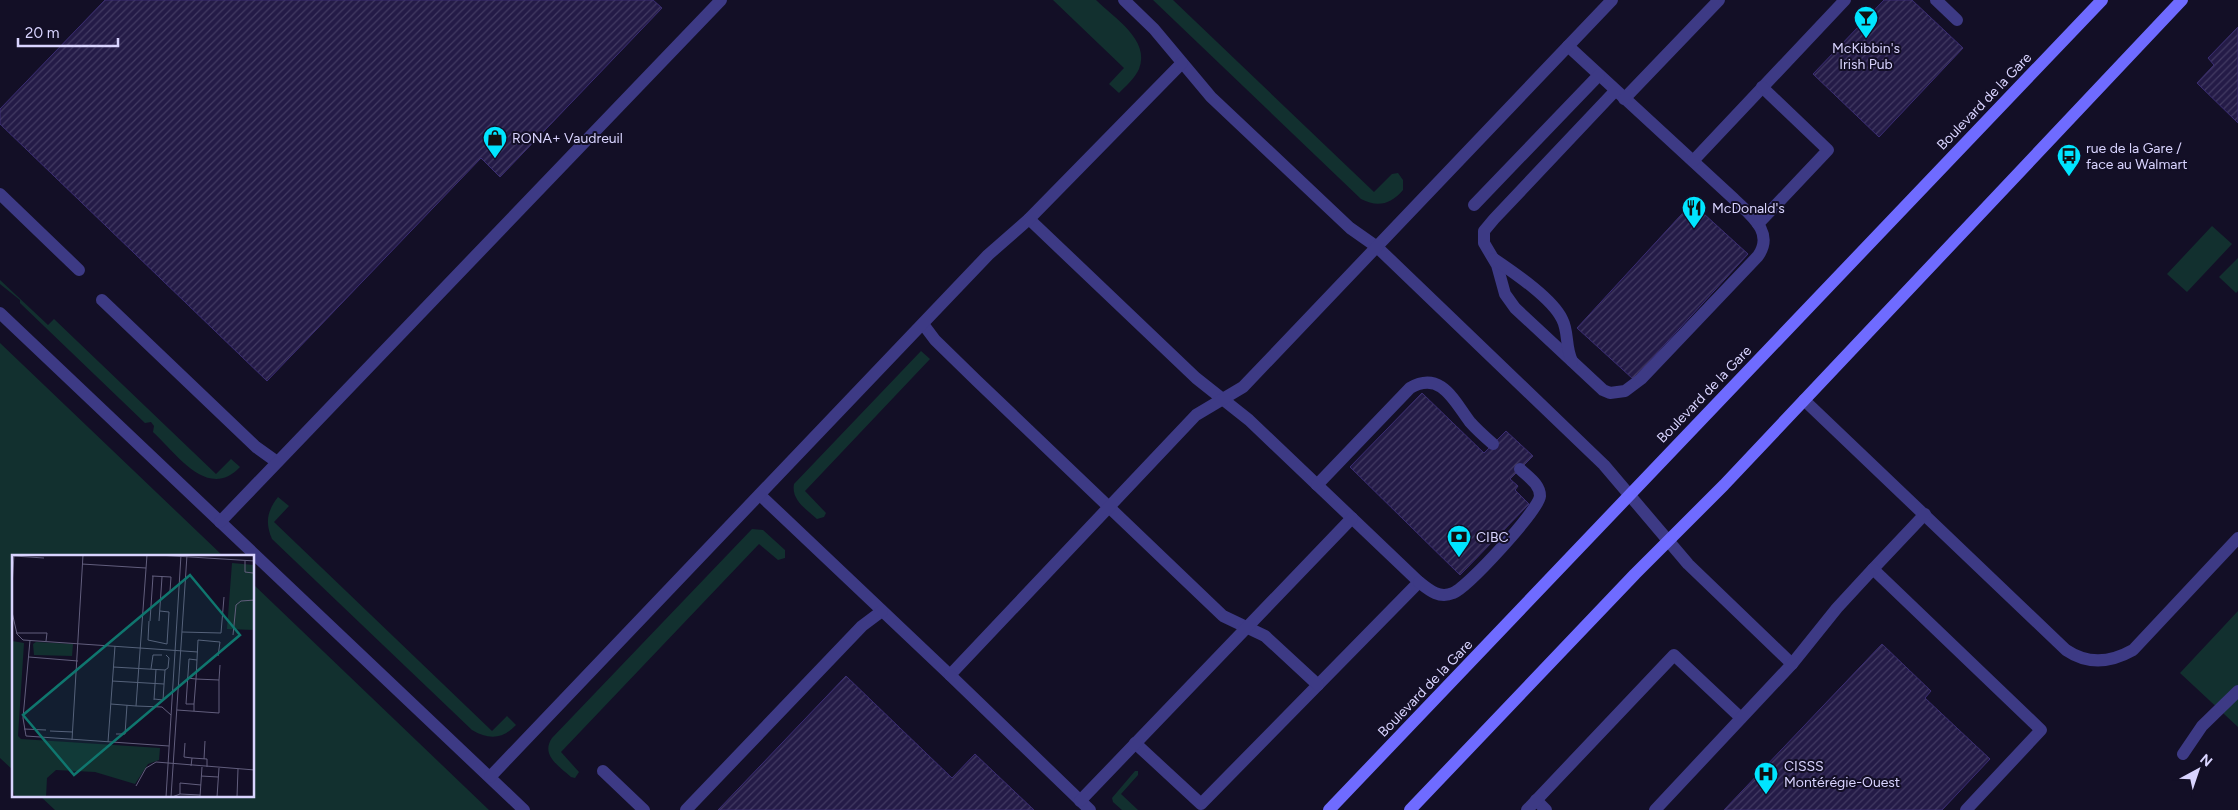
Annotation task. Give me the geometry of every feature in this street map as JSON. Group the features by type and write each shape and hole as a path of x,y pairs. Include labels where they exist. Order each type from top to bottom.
{"main road":[{"name":"Boulevard de la Gare","path":"1329,810 2102,0"},
{"path":"1410,810 1804,400 2182,0"}],"lane":[{"path":"220,522 720,0"},
{"path":"1124,0 1154,29 1212,97 1350,228 1377,247 1604,465 1688,564 1792,664"},
{"path":"950,675 1196,415 1243,387 1612,0"},
{"path":"1568,46 1620,95 1693,161 1758,224 1763,232 1765,242 1758,256 1625,391 1610,393 1603,390 1508,300 1494,259 1484,243 1484,231 1620,95 1719,0"},
{"path":"1693,161 1845,0"},
{"path":"1936,0 1957,20"},
{"path":"490,777 988,255 1029,219 1182,63"},
{"path":"1474,205 1599,75"},
{"path":"1758,224 1828,150 1762,87"},
{"path":"0,194 79,270"},
{"path":"1029,219 1196,378 1249,420 1419,582 1436,594 1454,593 1468,582 1529,517 1539,503 1540,494 1537,486 1520,469"},
{"path":"1494,259 1521,277 1562,318 1567,350 1576,366"},
{"path":"102,300 256,447 278,462"},
{"path":"0,313 255,555"},
{"path":"923,324 935,340 1224,616 1265,636 1318,685"},
{"path":"1318,485 1410,388 1419,382 1430,381 1442,386 1471,424 1493,444"},
{"path":"1804,400 2066,650 2088,661 2107,661 2121,657 2132,650 2238,538"},
{"path":"760,495 1090,810"},
{"path":"1655,810 1792,664 1837,608 1925,514"},
{"path":"1080,801 1352,518"},
{"path":"255,555 524,810"},
{"path":"1873,570 2041,730 1966,810"},
{"path":"1135,743 1200,804 1419,582"},
{"path":"686,810 862,626 882,612"},
{"path":"1527,810 1674,654 1741,718"},
{"path":"2183,754 2202,726 2238,691"},
{"path":"603,771 644,810"},
{"path":"1536,800 1546,810"}],"green space":[{"path":"1053,0 1096,0 1135,39 1140,48 1139,69 1133,79 1119,93 1109,84 1124,68"},
{"path":"1153,0 1173,0 1374,192 1392,174 1398,173 1403,180 1403,190 1394,199 1384,203 1367,202 1361,199"},
{"path":"2212,226 2232,244 2187,292 2167,274"},
{"path":"2238,258 2238,291 2236,293 2219,277"},
{"path":"0,280 48,325 54,319 216,474 231,459 240,467 228,476 216,479 205,477 183,462 153,432 154,426 151,422 145,423 20,303 20,300 0,284"},
{"path":"0,343 222,555 12,555 12,769 0,758"},
{"path":"921,351 930,359 805,491 826,513 824,517 817,519 797,499 794,484"},
{"path":"278,497 289,506 274,522 492,731 507,716 516,725 506,733 490,737 472,730 272,539 268,528 268,517 271,507"},
{"path":"752,529 763,530 785,550 785,558 778,560 759,544 561,752 579,772 575,778 571,777 557,765 550,755 548,750 552,738"},
{"path":"255,586 489,810 55,810 42,798 255,798"},
{"path":"2238,611 2238,727 2180,673"},
{"path":"1135,771 1138,771 1138,775 1121,794 1138,810 1122,810 1113,802 1112,798"}],"building":[{"path":"105,0 653,0 662,8 500,177 481,158 267,381 0,124 0,109"},
{"path":"1884,0 1912,0 1963,48 1879,137 1813,74"},
{"path":"2238,27 2238,123 2197,83 2214,65 2208,58"},
{"path":"1692,203 1748,254 1633,379 1577,328"},
{"path":"1422,393 1484,453 1506,431 1533,456 1510,479 1518,486 1515,490 1529,504 1460,575 1350,467"},
{"path":"1882,644 1931,691 1925,698 1990,759 1942,810 1724,810"},
{"path":"846,676 952,778 975,754 1034,810 718,810"}],"place":[{"name":"McKibbin's Irish Pub","path":"1866,39"},
{"name":"RONA+ Vaudreuil","path":"495,159"},
{"name":"rue de la Gare / face au Walmart","path":"2069,177"},
{"name":"McDonald's","path":"1694,229"},
{"name":"CIBC","path":"1459,558"},
{"name":"CISSS Montérégie-Ouest","path":"1766,795"}]}
